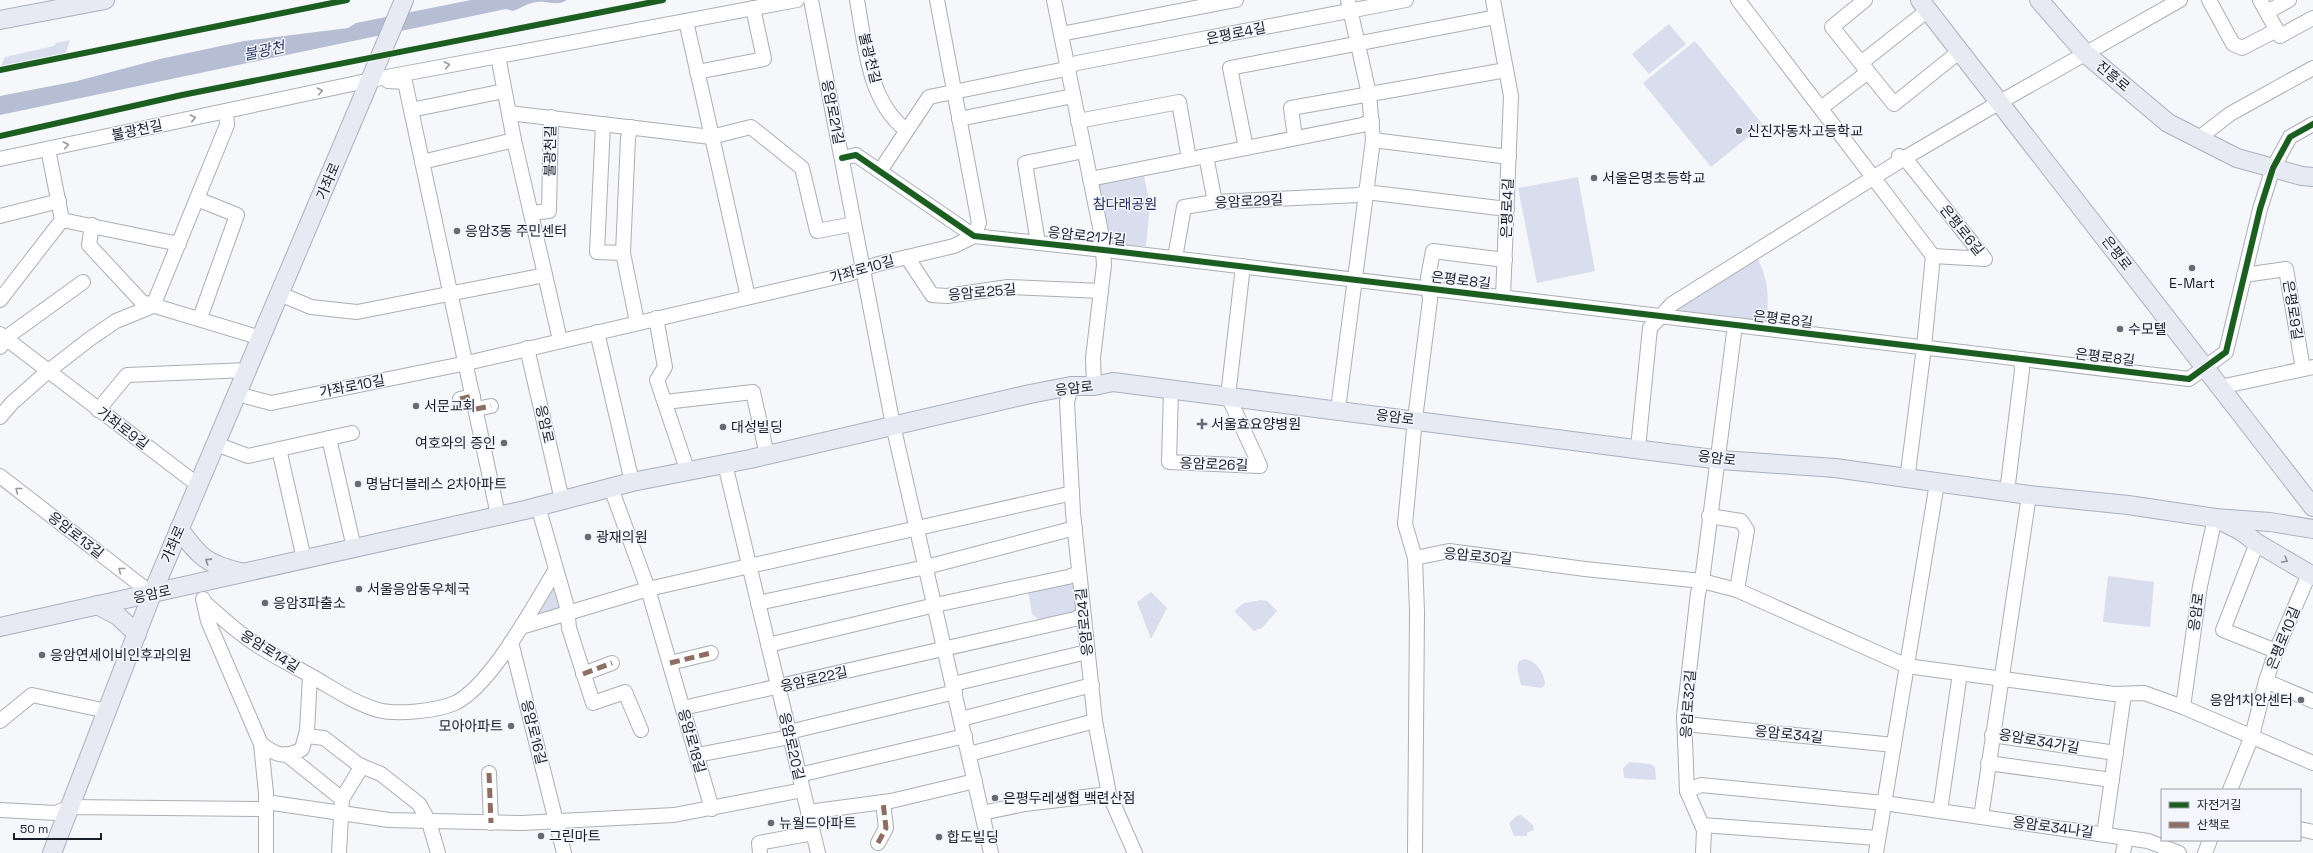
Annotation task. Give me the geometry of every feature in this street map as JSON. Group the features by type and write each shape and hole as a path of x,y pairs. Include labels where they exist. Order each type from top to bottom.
{"main road":[{"path":"0,20 105,0"},
{"name":"가좌로","path":"52,853 152,594 374,74 404,0"},
{"name":"진흥로","path":"2039,0 2086,54 2168,122 2237,158 2313,177"},
{"name":"은평로","path":"1924,5 2313,507"},
{"name":"응암로","path":"0,627 498,516 632,482 767,455 893,425 1071,386 1094,386 1113,382 1338,409 1717,459 1835,468 1907,480 2128,505 2215,518 2270,522 2313,529"},
{"path":"2215,518 2241,531 2257,543 2311,575"},
{"path":"180,529 205,559 218,567 245,573"},
{"path":"97,605 118,616 137,634"}],"street":[{"name":"불광천길","path":"0,159 226,111 374,74 498,56 797,0"},
{"name":"응암로21길","path":"811,0 893,425"},
{"name":"불광천길","path":"857,0 872,78 893,120 906,130"},
{"path":"937,0 979,224 974,236"},
{"path":"1054,0 1103,250 1104,266 1093,358 1094,386"},
{"path":"1061,34 1236,0"},
{"name":"은평로4길","path":"1493,0 1511,96 1503,297"},
{"path":"1738,0 1933,256 1924,348 1907,480"},
{"path":"1865,0 1832,27 1894,104 1960,51"},
{"path":"1638,448 1650,328 1672,304 1874,177 1901,158 2180,0"},
{"path":"2209,0 2233,44 2242,48 2276,30"},
{"path":"2289,0 2264,6 2280,36 2313,18"},
{"name":"은평로4길","path":"1067,67 1077,63 1349,6 1400,1"},
{"path":"1821,108 1864,67 1924,5"},
{"path":"1338,409 1373,140 1369,94 1349,6"},
{"path":"697,72 764,59 753,8"},
{"path":"1246,148 1230,68 1357,42 1496,17"},
{"path":"686,21 748,297"},
{"name":"불광천길","path":"498,56 514,140 531,213 549,210 551,117 711,137"},
{"path":"880,171 929,97 1061,70 1067,67"},
{"path":"2199,138 2230,114 2313,68"},
{"path":"1295,138 1291,108 1506,70"},
{"name":"불광천길","path":"374,74 405,82 452,295"},
{"path":"411,110 504,91"},
{"path":"959,119 1073,96"},
{"path":"1078,121 1179,102 1189,159"},
{"path":"0,417 12,403 47,372 116,321 153,306 227,125 226,111"},
{"path":"509,113 551,117"},
{"path":"1090,179 1362,125 1372,121"},
{"path":"604,124 597,252 623,253"},
{"name":"은평로8길","path":"1355,279 2189,379 2204,366 2226,352 2260,209 2273,168 2290,137 2313,124"},
{"path":"631,126 628,138 623,253 637,322"},
{"path":"711,137 751,126 802,168 817,231 854,224"},
{"path":"422,162 514,140"},
{"path":"1373,140 1509,157"},
{"path":"0,300 62,220 48,149"},
{"name":"응암로21가길","path":"1038,243 1025,163 1084,151"},
{"name":"응암로21가길","path":"842,158 856,155 974,236 1355,279"},
{"path":"1206,156 1215,202"},
{"name":"은평로6길","path":"1901,158 1908,162 1985,259 1933,256"},
{"name":"응암로29길","path":"1175,258 1184,207 1215,202 1359,195 1366,192 1507,209"},
{"path":"197,199 237,215 200,318"},
{"path":"0,216 59,201"},
{"path":"531,213 560,340"},
{"path":"62,220 179,244"},
{"path":"92,225 90,245 142,302 200,318 261,338"},
{"name":"가좌로10길","path":"237,394 271,403 467,363 863,270 907,257 954,246 974,236"},
{"name":"은평로8길","path":"1429,288 1428,277 1433,251 1505,260"},
{"name":"응암로25길","path":"907,257 932,295 947,296 1008,287 1101,291"},
{"path":"1228,396 1242,266"},
{"name":"은평로9길","path":"2220,387 2308,368 2286,269 2244,275"},
{"path":"280,294 311,306 357,312 545,276"},
{"name":"가좌로9길","path":"83,282 2,340 198,485"},
{"path":"1415,853 1417,612 1415,558 1405,524 1415,420 1430,300 1429,288"},
{"path":"452,295 467,363 470,401 498,516"},
{"path":"656,318 665,367 657,380 688,472"},
{"name":"응암로32길","path":"1703,853 1704,830 1687,791 1685,724 1698,593 1702,581 1709,516 1735,325"},
{"path":"597,332 632,482"},
{"name":"응암로","path":"527,348 562,500"},
{"path":"2007,492 2022,370 2021,359"},
{"path":"98,410 127,375 248,370"},
{"name":"응암로24길","path":"1071,386 1067,402 1074,528 1095,721 1109,794 1135,853"},
{"name":"응암로26길","path":"1171,389 1169,462 1260,466 1228,396"},
{"path":"665,402 753,392 767,455"},
{"path":"470,401 491,406"},
{"path":"893,425 991,853"},
{"path":"216,444 248,456 352,433"},
{"path":"329,438 354,548"},
{"path":"279,449 304,559"},
{"name":"응암로20길","path":"725,464 818,853"},
{"name":"응암로13길","path":"0,476 152,594"},
{"path":"1876,853 1937,483"},
{"name":"응암로18길","path":"611,488 648,589 712,809"},
{"path":"521,627 648,589 748,565 1068,494 1072,491"},
{"path":"2000,678 2012,616 2029,495"},
{"path":"538,506 568,614 569,628 593,703 625,692 641,730"},
{"path":"1709,516 1741,521 1747,530 1737,590"},
{"name":"응암로","path":"2183,707 2200,586 2215,518"},
{"path":"758,604 926,567 1074,528"},
{"path":"2257,543 2224,630 2276,651"},
{"name":"응암로30길","path":"1415,558 1449,551 1585,569 1702,581"},
{"path":"310,676 350,699 379,710 408,711 435,709 456,702 474,688 501,658 555,571"},
{"path":"768,645 1068,577 1079,573"},
{"name":"은평로10길","path":"2230,789 2252,736 2266,681 2276,651 2311,575"},
{"path":"1702,581 1737,590 1906,666 2124,694 2144,693 2183,707 2313,763"},
{"name":"응암로14길","path":"200,583 208,621 261,744 266,806 266,853"},
{"name":"응암로14길","path":"204,602 243,636 310,676 306,736 302,749 292,754 286,754"},
{"name":"응암로22길","path":"682,708 1075,619 1083,615"},
{"name":"응암로16길","path":"511,642 564,853"},
{"path":"697,755 789,734 1087,652"},
{"path":"670,663 711,653"},
{"path":"583,674 612,663"},
{"path":"1940,811 1960,673"},
{"name":"응암로34가길","path":"2000,678 1992,735 2116,753"},
{"name":"은평로10길","path":"2266,681 2313,701"},
{"path":"961,719 1092,685"},
{"path":"2104,835 2124,694"},
{"path":"0,721 32,695 106,711"},
{"path":"969,754 1095,721"},
{"name":"응암로34길","path":"1685,724 1894,745"},
{"path":"1981,817 1992,735"},
{"path":"306,736 324,738 362,766 381,774 420,804 429,822 438,853"},
{"path":"799,775 965,736"},
{"path":"261,744 276,754 286,754 341,806"},
{"path":"1988,763 2112,780"},
{"path":"339,853 341,806 362,766"},
{"path":"489,773 491,823"},
{"path":"808,812 883,802 975,781"},
{"path":"1687,791 1701,785 1884,803"},
{"path":"0,810 56,813 70,807 341,806 389,820 491,823 674,815 712,809 803,790"},
{"path":"982,813 1025,804 1109,794"},
{"path":"878,843 886,828 883,802"},
{"name":"응암로34나길","path":"1884,803 2148,841 2179,853"},
{"path":"1702,825 1878,838"},
{"path":"2301,829 2313,832"},
{"path":"760,853 760,843 813,833"},
{"path":"2123,853 2126,838"},
{"path":"2205,853 2210,841"}],"green space":[{"path":"1669,24 1686,44 1649,74 1632,54"},
{"path":"70,40 66,52 61,55 1,66 5,57 54,46 56,43"},
{"path":"1695,41 1763,125 1711,167 1643,83"},
{"name":"참다래공원","path":"1144,176 1150,205 1146,246 1106,245 1095,183"},
{"path":"1578,177 1595,271 1537,283 1518,188"},
{"path":"1758,259 1762,268 1767,290 1768,305 1766,323 1673,314 1675,309"},
{"path":"2108,576 2154,582 2150,627 2103,622"},
{"path":"554,579 564,612 528,622"},
{"path":"1073,579 1083,610 1041,621 1032,614 1027,586"},
{"path":"1151,592 1167,608 1151,639 1137,602"},
{"path":"1261,600 1267,601 1277,611 1262,628 1254,631 1234,611 1244,603"},
{"path":"1524,659 1536,664 1539,668 1545,684 1542,688 1521,685 1517,668 1519,661"},
{"path":"1630,762 1650,764 1655,767 1656,780 1624,778 1623,768"},
{"path":"1521,815 1533,825 1534,830 1527,833 1527,836 1514,836 1509,823 1517,816"}],"water":[{"name":"불광천","path":"471,0 567,0 560,3 541,2 527,4 513,11 506,9 0,115 0,96 77,81 160,59 244,41 348,28 356,23"}],"marked path":[{"path":"460,399 473,396"},
{"path":"476,409 491,406"},
{"path":"670,663 711,653"},
{"path":"583,674 612,663"},
{"path":"489,773 491,823"},
{"path":"878,843 886,828 883,802"}],"cycle path":[{"path":"0,70 347,0"},
{"path":"0,136 182,95 663,0"},
{"path":"842,158 856,155 974,236 1113,251 2189,379 2226,352 2260,209 2273,168 2290,137 2313,124"}],"place":[{"name":"신진자동차고등학교","path":"1739,131"},
{"name":"서울은명초등학교","path":"1594,178"},
{"name":"응암3동 주민센터","path":"457,231"},
{"name":"E-Mart","path":"2192,268"},
{"name":"수모텔","path":"2120,329"},
{"name":"서문교회","path":"416,406"},
{"name":"서울효요양병원","path":"1202,424"},
{"name":"대성빌딩","path":"723,427"},
{"name":"여호와의 증인","path":"504,443"},
{"name":"명남더블레스 2차아파트","path":"358,484"},
{"name":"광재의원","path":"588,537"},
{"name":"서울응암동우체국","path":"359,589"},
{"name":"응암3파출소","path":"265,603"},
{"name":"응암연세이비인후과의원","path":"42,655"},
{"name":"응암1치안센터","path":"2301,700"},
{"name":"모아아파트","path":"511,726"},
{"name":"은평두레생협 백련산점","path":"995,798"},
{"name":"뉴월드아파트","path":"771,823"},
{"name":"그린마트","path":"541,836"},
{"name":"합도빌딩","path":"939,837"}]}
